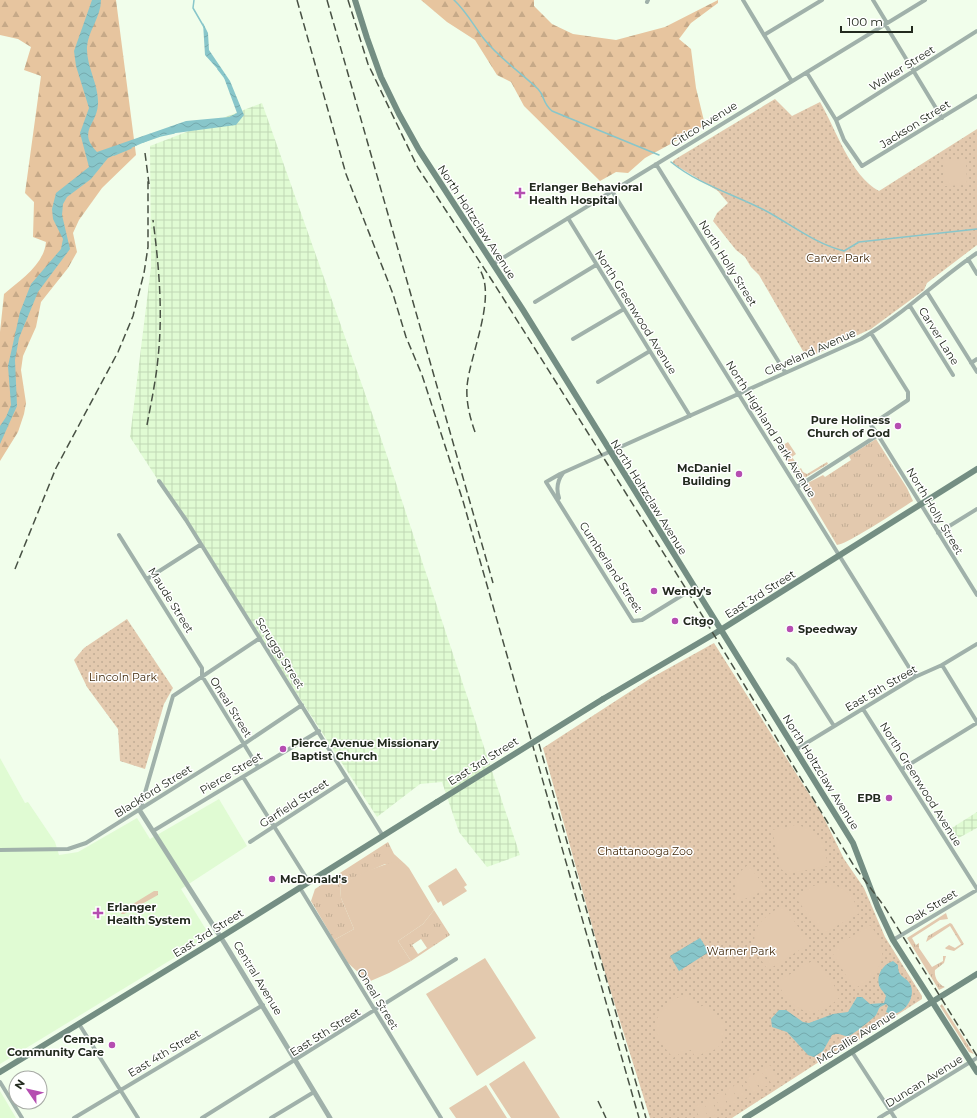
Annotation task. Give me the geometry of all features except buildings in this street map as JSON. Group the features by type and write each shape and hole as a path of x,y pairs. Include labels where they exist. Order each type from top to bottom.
{"main road":[{"name":"North Holtzclaw Avenue","path":"355,0 374,58 399,114 430,168 493,264 853,843 878,908 893,940 977,1072"},
{"name":"East 3rd Street","path":"0,1072 310,882 603,699 840,556 977,469"},
{"name":"McCallie Avenue","path":"745,1118 977,974"}],"street":[{"path":"743,0 791,80"},
{"path":"764,35 822,0"},
{"path":"874,0 913,72 942,118"},
{"name":"Citico Avenue","path":"493,264 791,80 807,73 925,0"},
{"name":"Walker Street","path":"836,120 977,32"},
{"path":"807,73 836,120"},
{"name":"Jackson Street","path":"836,120 844,140 862,166 977,96"},
{"name":"North Holly Street","path":"656,164 786,372"},
{"name":"North Highland Park Avenue","path":"612,191 915,677"},
{"name":"North Greenwood Avenue","path":"568,218 690,416"},
{"name":"Cleveland Avenue","path":"546,482 564,472 871,333 886,325 927,292 945,275 977,253"},
{"path":"968,259 977,274"},
{"path":"535,302 596,265"},
{"path":"927,292 977,372"},
{"name":"Carver Lane","path":"910,306 953,375"},
{"path":"573,339 624,309"},
{"path":"797,487 878,435 871,425 905,404 909,396 871,333"},
{"path":"598,382 650,351"},
{"path":"971,363 977,359"},
{"name":"North Holly Street","path":"878,435 977,595"},
{"name":"Cumberland Street","path":"562,506 557,493 557,487 564,472"},
{"name":"Scruggs Street","path":"159,481 319,731 383,836"},
{"name":"Cumberland Street","path":"546,482 633,620 642,620 694,588"},
{"path":"938,533 977,509"},
{"name":"Maude Street","path":"118,535 202,668 202,676"},
{"path":"147,579 200,545"},
{"path":"140,811 173,696 260,638"},
{"name":"East 5th Street","path":"796,750 915,677 942,665 977,644"},
{"path":"788,659 795,664 834,726"},
{"path":"902,769 977,723 942,665"},
{"name":"Oneal Street","path":"202,676 258,767"},
{"name":"Blackford Street","path":"0,850 54,850 76,848 140,811 302,705"},
{"name":"North Greenwood Avenue","path":"863,709 977,889"},
{"name":"Pierce Street","path":"153,831 319,731"},
{"path":"243,777 310,882"},
{"name":"Garfield Street","path":"250,842 347,779"},
{"name":"Central Avenue","path":"140,811 221,937 330,1118"},
{"name":"Oneal Street","path":"300,888 441,1118"},
{"name":"Oak Street","path":"893,940 977,889"},
{"name":"East 5th Street","path":"202,1118 456,959"},
{"name":"East 4th Street","path":"74,1118 263,1005"},
{"path":"79,1024 138,1118"},
{"path":"852,1052 895,1118"},
{"name":"Duncan Avenue","path":"879,1118 977,1058"},
{"path":"0,1082 22,1118"},
{"path":"271,1118 314,1092"}],"shaded area":[{"path":"262,103 384,447 520,855 487,867 459,832 442,782 420,784 377,817 130,437 151,267 150,146"},
{"name":"Erlanger Health System","path":"0,758 25,803 28,802 55,842 59,855 78,852 137,818 150,839 219,799 247,846 181,889 210,936 0,1064"},
{"path":"977,812 977,828 953,841 947,831"},
{"path":"0,1091 8,1104 8,1110 11,1110 16,1118 0,1118"}],"green space":[{"path":"0,0 116,0 136,155 102,188 79,220 73,233 77,252 68,268 41,302 36,327 23,356 21,370 26,403 24,414 18,432 0,461 0,332 4,294 36,265 41,258 46,242 33,237 34,202 25,193 41,76 24,70 31,47 18,39 0,35"},
{"path":"421,0 534,0 534,6 552,24 573,34 616,40 665,27 718,0 718,3 691,23 679,39 691,49 696,88 705,125 645,158 628,173 616,172 600,181 524,106 511,82 497,75 475,40 447,22"},
{"name":"Carver Park","path":"775,99 792,116 820,102 852,163 869,184 879,191 977,129 977,245 927,283 924,290 871,329 807,358 759,275 751,267 745,257 736,250 713,221 717,213 728,203 718,191 672,163 674,160"},
{"path":"966,159 967,185 944,186 943,160"},
{"path":"876,439 907,488 913,501 852,539 837,545 802,486 823,475 825,477 851,460 849,456"},
{"path":"788,442 796,454 792,457 799,467 793,470 780,447"},
{"path":"827,462 828,464 801,480 797,479 794,473 801,468 803,472 807,474"},
{"name":"Lincoln Park","path":"127,619 173,688 164,704 145,769 120,761 118,729 87,687 74,660 84,648"},
{"name":"Warner Park","path":"714,643 823,816 844,859 864,888 885,937 922,996 922,999 852,1044 842,1047 732,1118 650,1118 606,976 543,748 651,678"},
{"path":"795,825 804,827 816,833 823,844 828,866 787,874 781,869 772,830"},
{"path":"388,842 394,854 405,864 385,864 340,884 341,898 354,929 334,940 311,901 315,889"},
{"path":"392,862 405,864 409,868 434,910 423,924 398,941 411,961 366,983 362,976 348,963 334,940 354,929 341,898 340,884 367,871"},
{"path":"748,865 765,886 765,890 738,902 735,891 737,877"},
{"path":"456,868 467,885 464,887 467,891 443,906 441,901 438,903 428,886"},
{"path":"824,883 837,886 847,892 851,896 860,913 824,933 821,933 796,898 813,886"},
{"path":"154,891 158,891 158,895 124,914 121,914 123,910"},
{"path":"784,905 809,944 768,970 756,950 754,941 755,933 758,926 764,919"},
{"path":"434,910 450,935 411,961 398,941 423,924","holes":["421,939 427,948 418,954 412,945"]},
{"path":"946,913 948,919 940,920 912,938 916,945 919,943 919,948 932,967 943,961 943,956 946,956 944,963 935,970 937,980 945,987 939,990 907,938"},
{"path":"950,923 964,944 954,951 945,948 949,945 955,948 961,944 950,926 926,942 928,936"},
{"path":"870,925 880,938 883,958 874,977 854,989 833,954 833,948"},
{"path":"485,958 536,1038 477,1076 426,994"},
{"path":"812,961 819,963 841,996 826,1008 810,1012 796,1007 790,1002 777,982"},
{"path":"687,993 697,1008 707,1004 716,1017 718,1016 725,1026 721,1045 711,1052 708,1050 696,1058 691,1050 688,1051 687,1049 673,1058 661,1043 657,1034 657,1019 660,1012 666,1006"},
{"path":"942,1004 974,1054 969,1052 940,1006"},
{"path":"524,1061 560,1118 511,1118 489,1084"},
{"path":"770,1065 778,1080 771,1083 763,1069"},
{"path":"761,1070 769,1085 762,1088 754,1074"},
{"path":"752,1075 760,1090 753,1094 745,1079"},
{"path":"740,1082 748,1097 741,1100 733,1086"},
{"path":"486,1085 507,1118 456,1118 449,1108"},
{"path":"731,1087 739,1102 732,1105 724,1091"},
{"path":"721,1092 729,1107 722,1111 714,1096"},
{"path":"710,1098 718,1113 711,1117 703,1102"},
{"path":"701,1103 709,1118 700,1118 694,1107"}],"water":[{"path":"92,0 101,0 99,12 87,47 88,61 98,97 97,111 88,133 91,145 97,152 186,121 229,117 237,113 223,75 205,55 203,23 208,33 209,50 230,81 244,115 236,125 161,135 108,158 91,179 67,197 63,204 62,215 70,249 38,292 19,338 15,360 17,406 0,444 0,426 11,405 8,366 20,312 31,284 61,249 63,239 53,219 52,209 56,193 89,167 80,133 89,108 76,66 74,51"},
{"path":"700,938 709,952 679,971 670,956"},
{"path":"893,961 898,965 898,971 910,984 912,991 909,1002 901,1011 891,1014 886,1012 888,1006 886,1004 880,1007 874,1017 851,1035 832,1035 823,1051 814,1057 808,1055 787,1032 772,1027 771,1019 779,1010 786,1010 803,1022 809,1023 833,1014 848,1012 857,997 862,997 870,1004 884,1003 886,996 878,981 880,973 884,967"}],"waterway":[{"path":"194,0 193,8 204,27"},
{"path":"454,0 490,46 538,89 552,111 659,155"},
{"path":"218,69 225,78"},
{"path":"143,142 174,133"},
{"path":"114,155 131,148"},
{"path":"671,162 693,177 768,212 824,244 844,251 859,242 977,229"}],"railway":[{"path":"297,0 346,174 393,294 406,337 422,375 463,501 639,1118"},
{"path":"327,0 493,583"},
{"path":"348,0 368,64 418,168 493,282 688,592 854,866 884,906 977,1056"},
{"path":"145,153 149,184"},
{"path":"15,569 56,468 118,352 133,316 144,273 148,247 148,180"},
{"path":"147,425 157,366 160,324 159,272 153,220"},
{"path":"475,432 469,410 467,387 484,309 484,279 478,267"},
{"path":"539,744 646,1118"},
{"path":"598,1101 606,1118"}],"place":[{"name":"Erlanger Behavioral Health Hospital","path":"520,193"},
{"name":"Pure Holiness Church of God","path":"898,426"},
{"name":"McDaniel Building","path":"739,474"},
{"name":"Wendy's","path":"654,591"},
{"name":"Citgo","path":"675,621"},
{"name":"Speedway","path":"790,629"},
{"name":"Pierce Avenue Missionary Baptist Church","path":"283,749"},
{"name":"EPB","path":"889,798"},
{"name":"McDonald's","path":"272,879"},
{"name":"Erlanger Health System","path":"98,913"},
{"name":"Cempa Community Care","path":"112,1045"}],"park label":[{"name":"Chattanooga Zoo","path":"645,851"}]}
